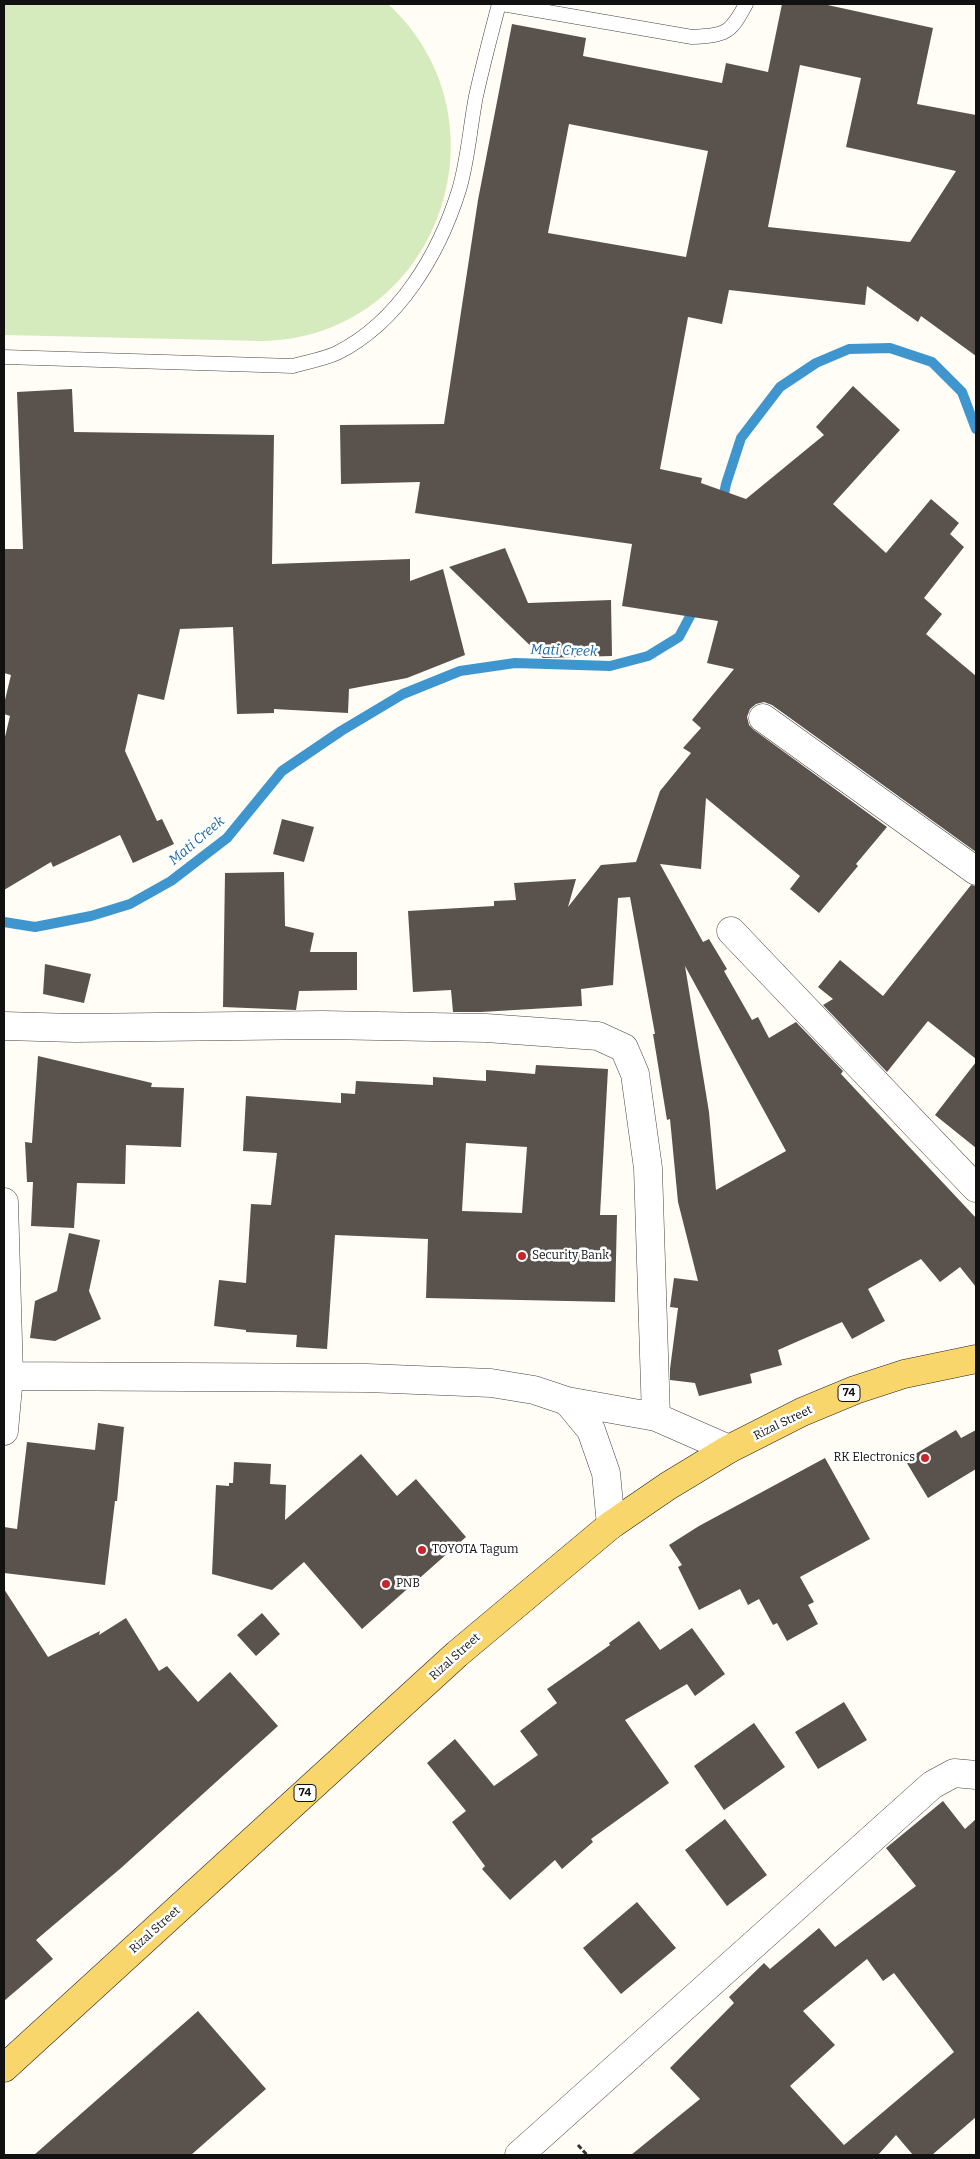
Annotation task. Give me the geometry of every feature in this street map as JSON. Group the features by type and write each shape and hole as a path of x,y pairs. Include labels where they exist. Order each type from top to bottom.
{"main road":[{"name":"Rizal Street","path":"4,2068 458,1654 611,1525 668,1486 729,1449 802,1412 855,1390 904,1374 976,1359"}],"street":[{"path":"763,718 976,871"},
{"path":"731,931 976,1188"},
{"path":"4,1026 75,1028 322,1025 486,1028 598,1036 624,1048 634,1074 648,1168 656,1417"},
{"path":"4,1202 6,1376 4,1431"},
{"path":"6,1376 367,1378 491,1383 534,1390 567,1401 656,1417 729,1449"},
{"path":"567,1401 591,1430 606,1473 611,1525"},
{"path":"519,2155 932,1785 954,1773 976,1775"}],"lane":[{"path":"4,357 293,366 336,353 365,334 390,313 416,282 440,239 459,188 476,96 500,4 692,37 716,35 732,28 746,4"}],"green space":[{"path":"4,4 388,4 426,52 446,106 450,161 438,215 412,264 373,304 323,330 262,341 4,335"}],"building":[{"path":"782,4 823,4 933,28 917,104 976,115 976,356 921,316 918,322 867,286 865,305 729,290 722,324 688,317 660,469 702,478 701,483 746,499 824,435 816,427 853,386 900,430 833,504 886,553 931,499 959,523 950,534 964,547 924,598 942,614 926,634 976,676 976,852 772,705 764,702 756,704 750,709 747,717 749,725 887,827 819,913 790,889 800,876 706,798 701,869 660,864 703,942 709,939 727,969 724,971 752,1020 758,1017 769,1038 796,1022 843,1071 841,1074 976,1218 976,1287 960,1267 940,1282 921,1259 868,1289 885,1321 852,1339 842,1322 778,1350 782,1365 750,1374 752,1383 699,1396 695,1383 670,1380 678,1308 670,1307 674,1278 698,1281 678,1202 670,1119 667,1120 653,1034 655,1034 630,897 618,898 613,985 581,989 582,1006 453,1012 451,990 413,992 408,911 494,906 494,901 516,900 514,883 576,879 568,907 601,865 636,862 660,791 691,753 683,748 701,728 692,720 734,669 707,663 718,621 622,606 632,544 415,513 420,482 341,484 340,425 444,424 478,200 512,24 586,38 583,56 722,83 726,63 768,72","holes":["800,65 861,78 846,147 956,171 910,242 768,227","569,124 708,151 686,257 548,233","685,966 786,1151 716,1190 709,1112"]},
{"path":"72,389 74,432 274,435 272,564 410,559 410,581 443,569 465,655 407,678 349,689 348,713 274,709 274,713 237,714 233,627 180,629 164,700 138,694 125,751 157,821 162,819 174,844 133,863 120,835 53,867 51,862 4,890 4,741 10,716 4,714 4,704 11,675 4,673 4,549 23,549 17,392"},
{"path":"505,548 528,603 611,600 612,656 543,658 449,567"},
{"path":"282,819 314,827 304,862 273,854"},
{"path":"284,872 285,926 314,933 310,952 357,952 357,990 299,991 296,1010 223,1007 225,873"},
{"path":"971,885 976,886 976,1059 928,1021 887,1072 823,1005 833,999 818,987 840,960 883,996"},
{"path":"45,964 91,974 84,1003 43,994"},
{"path":"38,1056 152,1083 151,1087 184,1088 181,1147 126,1145 125,1184 77,1183 74,1228 31,1226 33,1182 27,1182 25,1142 32,1143"},
{"path":"976,1062 976,1148 935,1115"},
{"path":"536,1065 608,1069 600,1215 617,1215 615,1302 426,1298 428,1239 335,1235 327,1349 296,1347 297,1335 246,1332 246,1330 214,1326 219,1280 246,1283 251,1204 271,1205 277,1153 243,1151 246,1096 341,1103 341,1093 355,1094 356,1081 433,1085 433,1077 486,1081 486,1070 535,1074","holes":["466,1143 527,1147 522,1213 462,1211"]},
{"path":"69,1233 100,1240 89,1291 101,1319 55,1341 30,1338 35,1301 57,1291"},
{"path":"98,1423 124,1427 117,1501 115,1501 105,1585 4,1573 4,1527 17,1529 27,1442 95,1450"},
{"path":"956,1430 961,1438 976,1430 976,1469 928,1498 905,1460"},
{"path":"361,1454 397,1496 416,1479 466,1537 362,1629 304,1562 272,1590 212,1574 216,1485 229,1486 229,1483 233,1483 234,1462 271,1464 270,1484 286,1485 285,1520"},
{"path":"825,1458 870,1539 800,1577 814,1602 808,1605 818,1624 787,1641 777,1623 773,1625 759,1599 748,1605 740,1589 699,1610 678,1567 682,1565 669,1545 699,1526"},
{"path":"4,1589 48,1657 100,1631 99,1635 126,1618 159,1671 167,1666 198,1702 230,1672 278,1726 121,1868 36,1940 53,1959 4,2001"},
{"path":"262,1613 280,1634 256,1656 237,1635"},
{"path":"639,1621 660,1650 692,1628 725,1674 695,1696 687,1684 625,1720 669,1783 591,1839 593,1842 562,1869 555,1860 510,1900 482,1869 485,1866 452,1822 466,1811 427,1763 455,1739 494,1786 538,1755 520,1731 557,1703 547,1689 610,1645 609,1643"},
{"path":"844,1702 867,1740 818,1769 795,1732"},
{"path":"754,1723 785,1767 724,1810 694,1766"},
{"path":"943,1801 965,1829 976,1819 976,2117 932,2155 913,2155 896,2135 878,2155 631,2155 700,2099 670,2068 734,2003 729,1997 764,1963 770,1969 819,1928 835,1947 916,1886 886,1848","holes":["867,1959 883,1981 894,1973 954,2052 844,2145 790,2086 835,2045 803,2011"]},
{"path":"725,1819 767,1875 727,1906 685,1850"},
{"path":"637,1902 676,1948 621,1994 583,1948"},
{"path":"198,2011 266,2089 191,2155 34,2155"}],"waterway":[{"name":"Mati Creek","path":"722,504 726,484 741,438 780,387 816,363 849,349 890,348 932,362 962,392 976,429"},
{"name":"Mati Creek","path":"4,922 35,927 91,916 130,904 171,881 227,838 282,771 341,731 403,694 460,671 515,663 610,666 648,656 679,637 696,605"}],"place":[{"name":"Security Bank","path":"522,1256"},
{"name":"RK Electronics","path":"925,1458"},
{"name":"TOYOTA Tagum","path":"422,1550"},
{"name":"PNB","path":"386,1584"}]}
